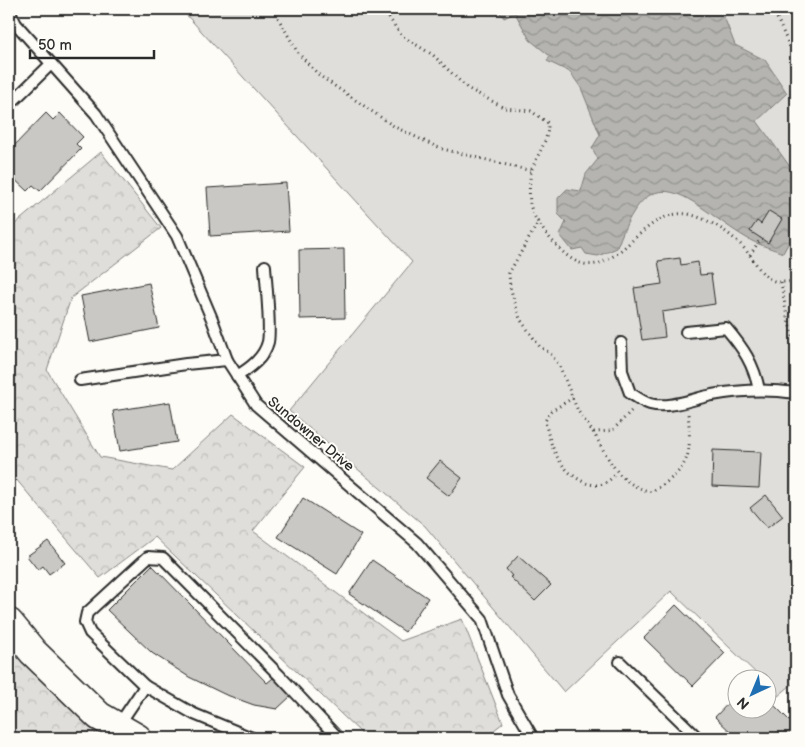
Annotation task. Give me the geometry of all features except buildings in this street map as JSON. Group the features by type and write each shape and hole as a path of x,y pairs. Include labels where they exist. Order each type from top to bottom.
{"street":[{"path":"9,624 33,652 99,716 127,732"}],"lane":[{"name":"Sundowner Drive","path":"9,10 16,24 96,114 176,236 212,319 227,360 256,405 417,543 482,620 508,695 533,738"},
{"path":"9,105 51,64"},
{"path":"237,376 250,369 260,357 268,341 265,266"},
{"path":"686,332 726,328 741,345 755,368 759,390"},
{"path":"621,343 622,371 630,393 651,404 771,389 796,394"},
{"path":"80,380 186,364 227,360"},
{"path":"252,738 194,714 145,686 90,633 85,622 87,613 148,557 162,558 279,675 338,738"},
{"path":"620,662 698,738"},
{"path":"127,732 145,686"}],"path":[{"path":"273,9 298,53 320,76 395,127 439,148 531,171"},
{"path":"383,9 402,36 433,55 467,88 505,108 531,112 548,124 549,134 531,171 530,203 539,221 566,256 577,262 598,264 608,260 654,222 680,214 693,216 714,225 734,238 750,255 767,278 781,282 796,281"},
{"path":"773,9 796,61"},
{"path":"539,221 509,273 510,287 520,319 540,347 550,353 559,365 573,398 617,474 639,489 652,492 674,478 689,457 690,433 687,401"},
{"path":"750,255 761,238"},
{"path":"781,282 787,317 796,346"},
{"path":"573,398 551,411 545,421 549,438 562,467 579,480 594,486 605,484 617,474"},
{"path":"593,432 612,431 642,400"}],"green space":[{"path":"181,9 796,9 796,681 778,696 778,670 753,670 671,591 564,692 425,526 289,411 412,262"},
{"path":"101,152 161,228 71,298 47,370 100,457 172,470 233,414 305,467 253,531 401,641 462,619 503,723 484,738 364,738 360,732 155,537 100,578 9,471 9,229"},
{"path":"9,646 100,738 9,738"}],"water":[{"path":"497,9 721,9 735,45 765,60 787,93 757,121 796,175 794,233 783,253 752,241 693,202 676,194 660,192 645,199 631,217 617,248 598,256 586,254 582,248 572,250 560,235 566,222 558,214 558,198 567,189 581,191 586,174 598,159 592,148 600,135 581,88 570,72 547,61 550,56 530,40 515,13 504,18"}]}
